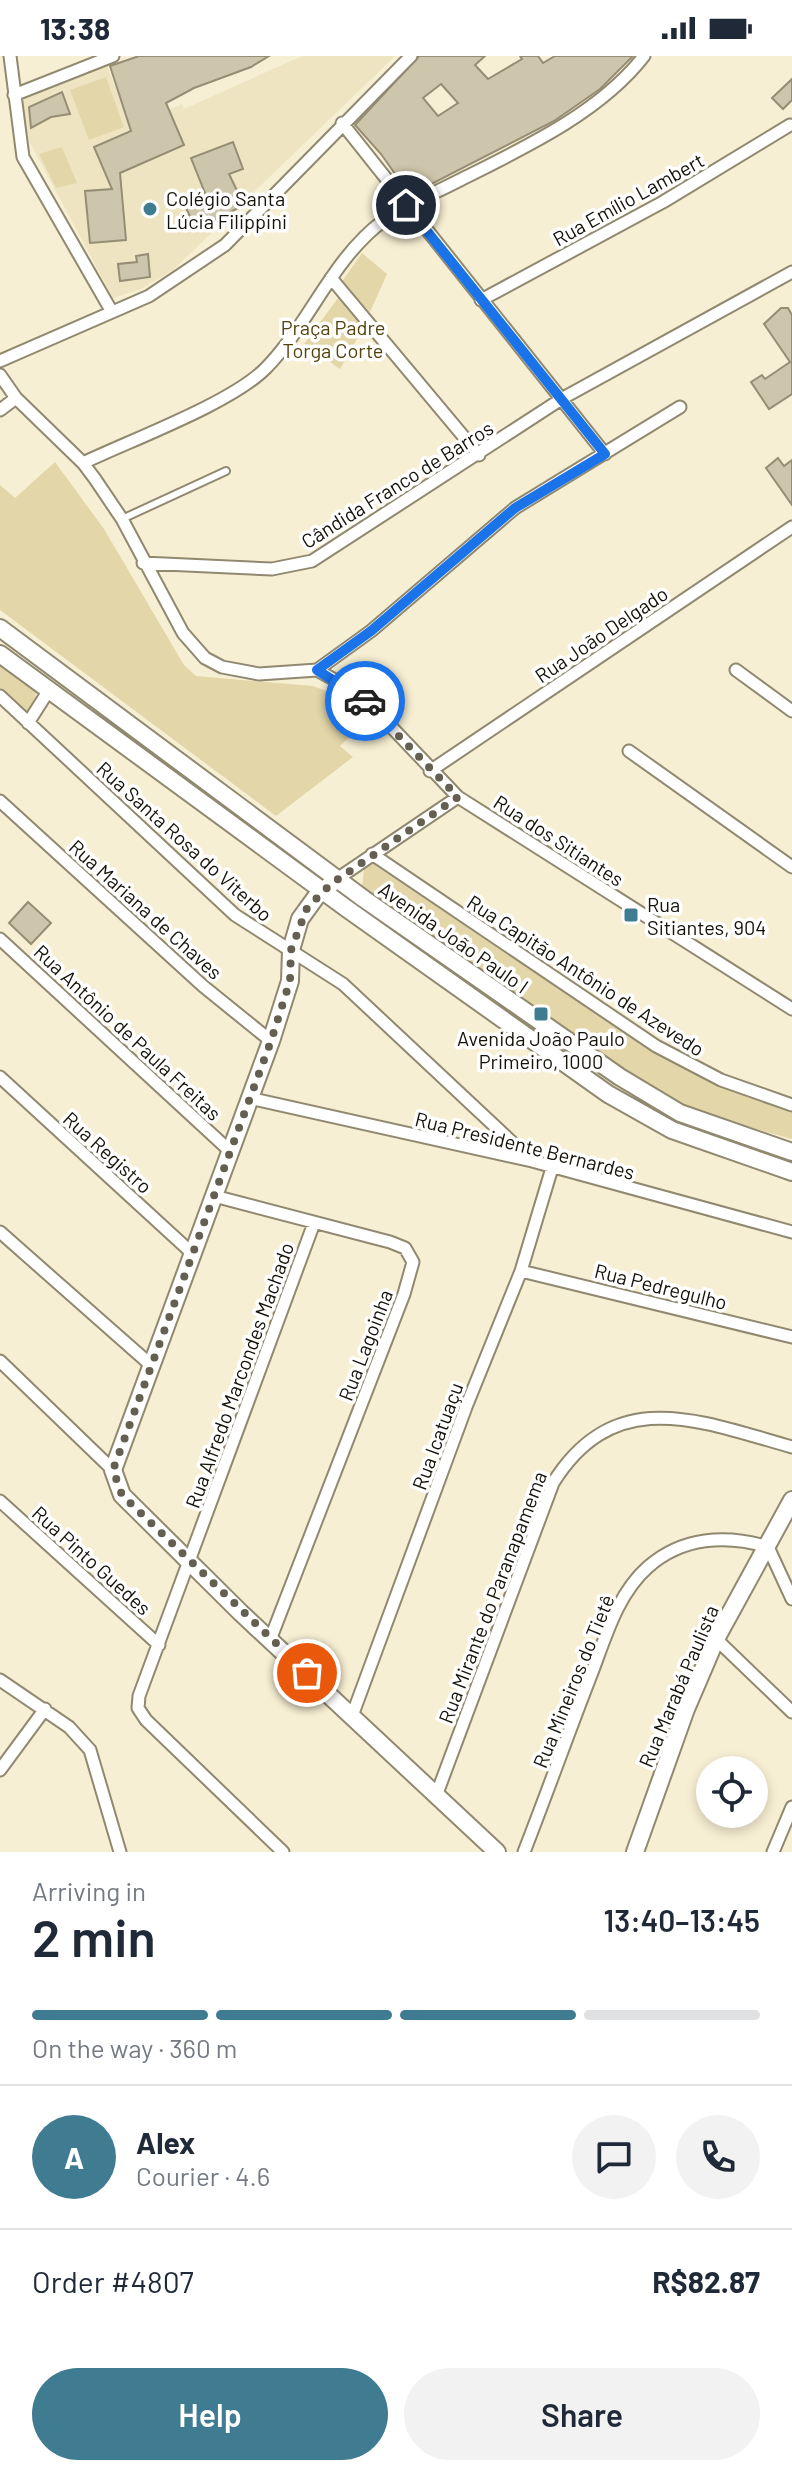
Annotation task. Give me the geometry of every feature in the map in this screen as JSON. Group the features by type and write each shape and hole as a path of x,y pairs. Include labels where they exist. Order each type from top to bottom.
{"main road":[{"name":"Avenida João Paulo I","path":"0,628 337,879 651,1098 715,1128 792,1152"},
{"name":"Avenida João Paulo I","path":"0,654 323,891 640,1114 707,1144 792,1172"},
{"path":"337,879 300,919 291,950 290,981 271,1041 113,1470 122,1495 270,1640 497,1852"},
{"name":"Rua Marabá Paulista","path":"635,1852 686,1709 716,1639 792,1500"}],"street":[{"path":"10,56 23,157 112,312"},
{"path":"14,95 113,56"},
{"path":"0,361 149,296 225,245 411,56"},
{"path":"83,463 237,389 264,371 360,243 406,205 528,143 598,101 644,56"},
{"path":"342,123 605,454"},
{"name":"Rua Emílio Lambert","path":"481,300 663,202 790,125"},
{"name":"Cândida Franco de Barros","path":"143,563 272,569 312,561 563,398 792,272"},
{"path":"331,278 479,455"},
{"path":"0,375 16,398 83,463 122,519 183,633 205,658 222,667 259,674 317,670 371,631 515,508 680,407"},
{"path":"0,410 16,398"},
{"name":"Rua João Delgado","path":"430,771 792,527"},
{"name":"Rua dos Sitiantes","path":"317,670 359,695 458,797 792,1009"},
{"path":"736,670 792,711"},
{"path":"28,723 49,690"},
{"name":"Rua Santa Rosa do Viterbo","path":"0,696 235,915 343,984 532,1161"},
{"path":"629,751 792,867"},
{"path":"337,879 458,797"},
{"name":"Rua Mariana de Chaves","path":"0,801 203,986 271,1041"},
{"name":"Rua Capitão Antônio de Azevedo","path":"372,854 656,1046 721,1080 792,1105"},
{"name":"Rua Antônio de Paula Freitas","path":"0,939 231,1152"},
{"name":"Rua Registro","path":"0,1077 193,1254"},
{"name":"Rua Presidente Bernardes","path":"249,1098 532,1161 792,1232"},
{"name":"Rua Icatuaçu","path":"352,1716 466,1407 521,1271 552,1168"},
{"name":"Rua Lagoinha","path":"214,1196 398,1245 413,1262 404,1294 270,1640"},
{"name":"Rua Alfredo Marcondes Machado","path":"283,1852 146,1720 138,1708 314,1223"},
{"path":"0,1232 152,1366"},
{"name":"Rua Pedregulho","path":"521,1271 792,1337"},
{"path":"0,1361 113,1470"},
{"name":"Rua Mirante do Paranapamema","path":"436,1796 553,1483 586,1441 619,1425 665,1415 792,1447"},
{"name":"Rua Pinto Guedes","path":"0,1501 159,1645"},
{"name":"Rua Mineiros do Tietê","path":"524,1852 616,1611 640,1576 658,1560 706,1539 747,1540 768,1547"},
{"path":"768,1547 792,1599"},
{"path":"716,1639 792,1712"},
{"path":"0,1680 69,1727 90,1750 120,1852"},
{"path":"0,1770 45,1709"},
{"path":"773,1852 792,1807"}],"lane":[{"path":"122,519 226,471"}],"shaded area":[{"name":"Colégio Santa Lúcia Filippini","path":"302,56 395,56 173,270 141,289 113,298 29,141 22,100 107,66 131,127 182,104 184,109"}],"green space":[{"path":"106,77 124,127 89,140 70,90"},
{"path":"62,147 77,183 56,188 39,154"},
{"name":"Praça Padre Torga Corte","path":"362,253 387,274 370,312 341,283"},
{"name":"Praça Padre Torga Corte","path":"338,298 365,325 340,369 304,344"},
{"path":"55,462 104,529 184,665 196,676 313,686 326,691 362,725 340,746 353,757 276,816 0,610 0,485 15,498"},
{"path":"0,654 37,682 33,722 0,690"},
{"path":"373,864 652,1051 717,1084 792,1109 792,1139 708,1116 643,1084 362,889 364,869"}],"building":[{"path":"139,56 269,56 251,67 194,88 166,103 184,145 120,173 126,240 90,243 85,191 112,189 94,147 131,131 110,66"},
{"path":"419,56 485,56 475,65 488,79 522,59 520,56 538,56 543,63 555,56 633,56 600,89 554,121 410,195 381,154 355,125","holes":["441,84 458,103 438,116 423,98"]},
{"path":"792,79 792,100 783,109 772,98"},
{"path":"62,92 70,114 51,117 31,128 29,107"},
{"path":"233,142 243,169 229,174 244,205 196,230 186,208 207,198 191,158"},
{"path":"148,254 150,277 120,281 118,264 137,262 136,256"},
{"path":"781,308 788,308 792,315 792,394 769,409 751,382 762,375 765,379 790,362 764,324"},
{"path":"778,458 784,466 792,460 792,505 766,468"},
{"path":"28,902 51,923 31,944 9,923"}],"way so far":[{"path":"307,1673 241,1613 122,1495 113,1470 271,1041 290,981 291,950 300,919 316,897 331,884 458,797 365,701"}],"place":[{"name":"Colégio Santa Lúcia Filippini","path":"150,209"},
{"name":"Rua Sitiantes, 904","path":"631,915"},
{"name":"Avenida João Paulo Primeiro, 1000","path":"541,1014"}],"route":[{"path":"365,701 317,670 371,631 515,508 605,454 406,205"}]}
